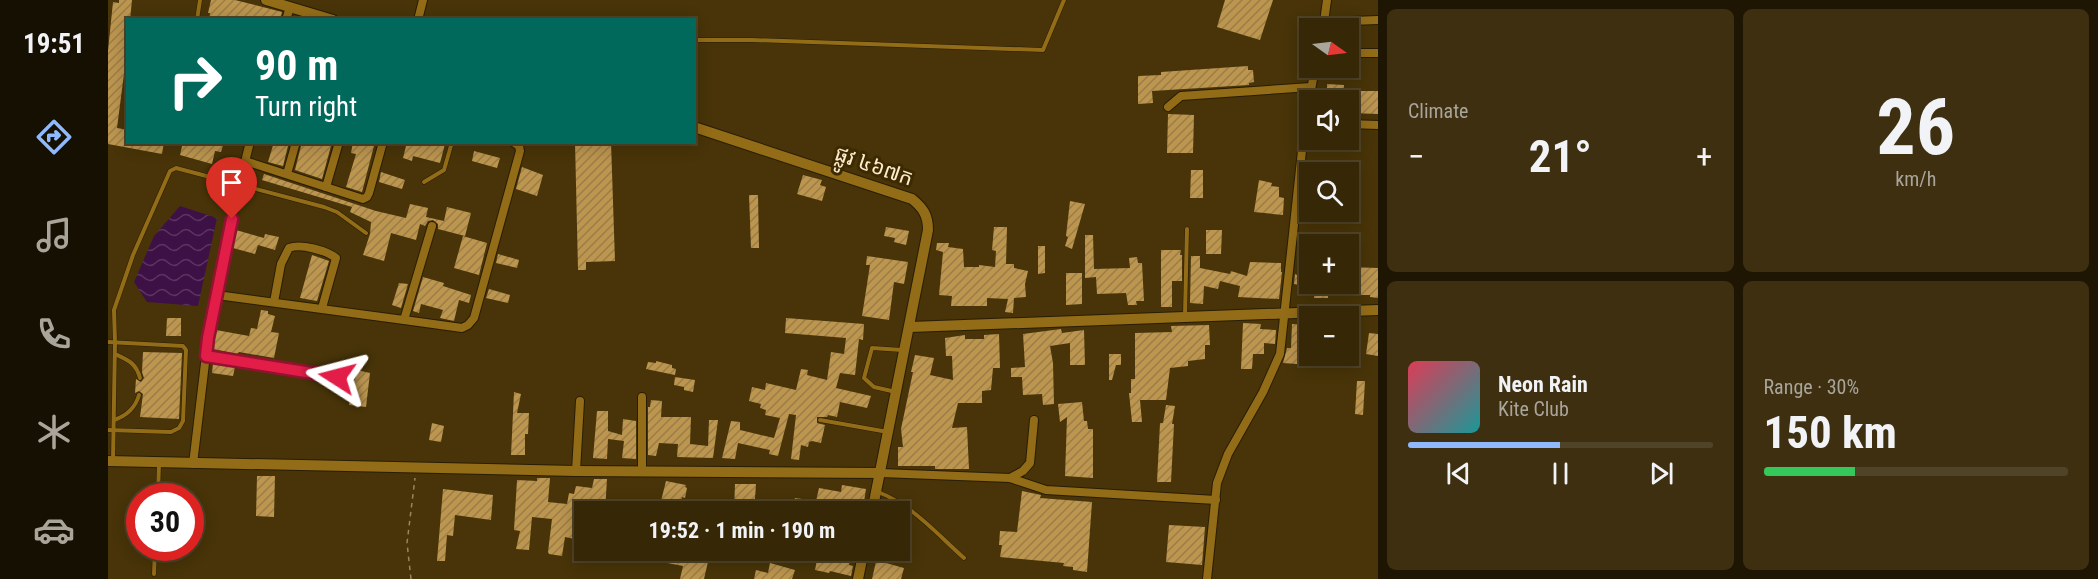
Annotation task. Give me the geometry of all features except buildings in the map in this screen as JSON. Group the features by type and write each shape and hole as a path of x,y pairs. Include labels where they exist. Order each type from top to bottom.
{"street":[{"path":"266,0 328,18"},
{"path":"418,18 423,0"},
{"path":"1324,18 1327,0"},
{"path":"287,18 290,7"},
{"path":"1359,22 1378,20"},
{"path":"1359,53 1378,52"},
{"path":"1311,90 1313,78"},
{"path":"1168,107 1181,96 1311,87"},
{"path":"1359,124 1378,125"},
{"name":"ផ្លូវ ៤៦៧ក","path":"696,128 912,199 923,209 928,221 928,230 875,501"},
{"path":"193,464 206,356 239,184 249,144"},
{"path":"287,174 295,144"},
{"path":"326,187 338,144"},
{"path":"244,161 363,199 367,197 382,144"},
{"path":"217,295 462,328 468,326 474,318 520,151 516,144"},
{"path":"1207,579 1217,483 1228,454 1263,392 1280,354 1304,150"},
{"path":"404,320 432,226"},
{"path":"274,302 281,264 290,248 294,246 325,252 336,258 322,308"},
{"path":"910,327 1378,310"},
{"path":"206,356 337,377"},
{"path":"642,397 642,471"},
{"path":"576,471 580,400"},
{"path":"1010,478 1023,471 1030,463 1034,420"},
{"path":"111,461 576,471 881,473 1010,478 1046,490 1216,500"},
{"path":"858,579 862,561"}],"lane":[{"path":"197,18 200,0"},
{"path":"696,40 752,39 1043,50 1064,0"},
{"path":"424,182 444,170 451,144"},
{"path":"111,461 111,430 114,420 114,310 133,255 170,171 176,168 324,207 336,212 366,233"},
{"path":"1185,316 1187,229"},
{"path":"108,309 114,310"},
{"path":"108,342 183,346 186,350 183,422 179,428 171,432 111,430"},
{"path":"896,392 874,387 864,378 872,348 905,351"},
{"path":"115,354 130,360 136,366 140,378"},
{"path":"114,420 123,417 135,407 139,395"},
{"path":"820,420 888,432"},
{"path":"158,483 159,463"},
{"path":"877,491 906,506 964,558"},
{"path":"154,561 154,574"}],"path":[{"path":"411,579 407,543 416,468"}],"water":[{"path":"180,206 217,218 198,306 147,302 134,282 154,236"}],"route":[{"path":"232,219 206,356 337,377"}]}
